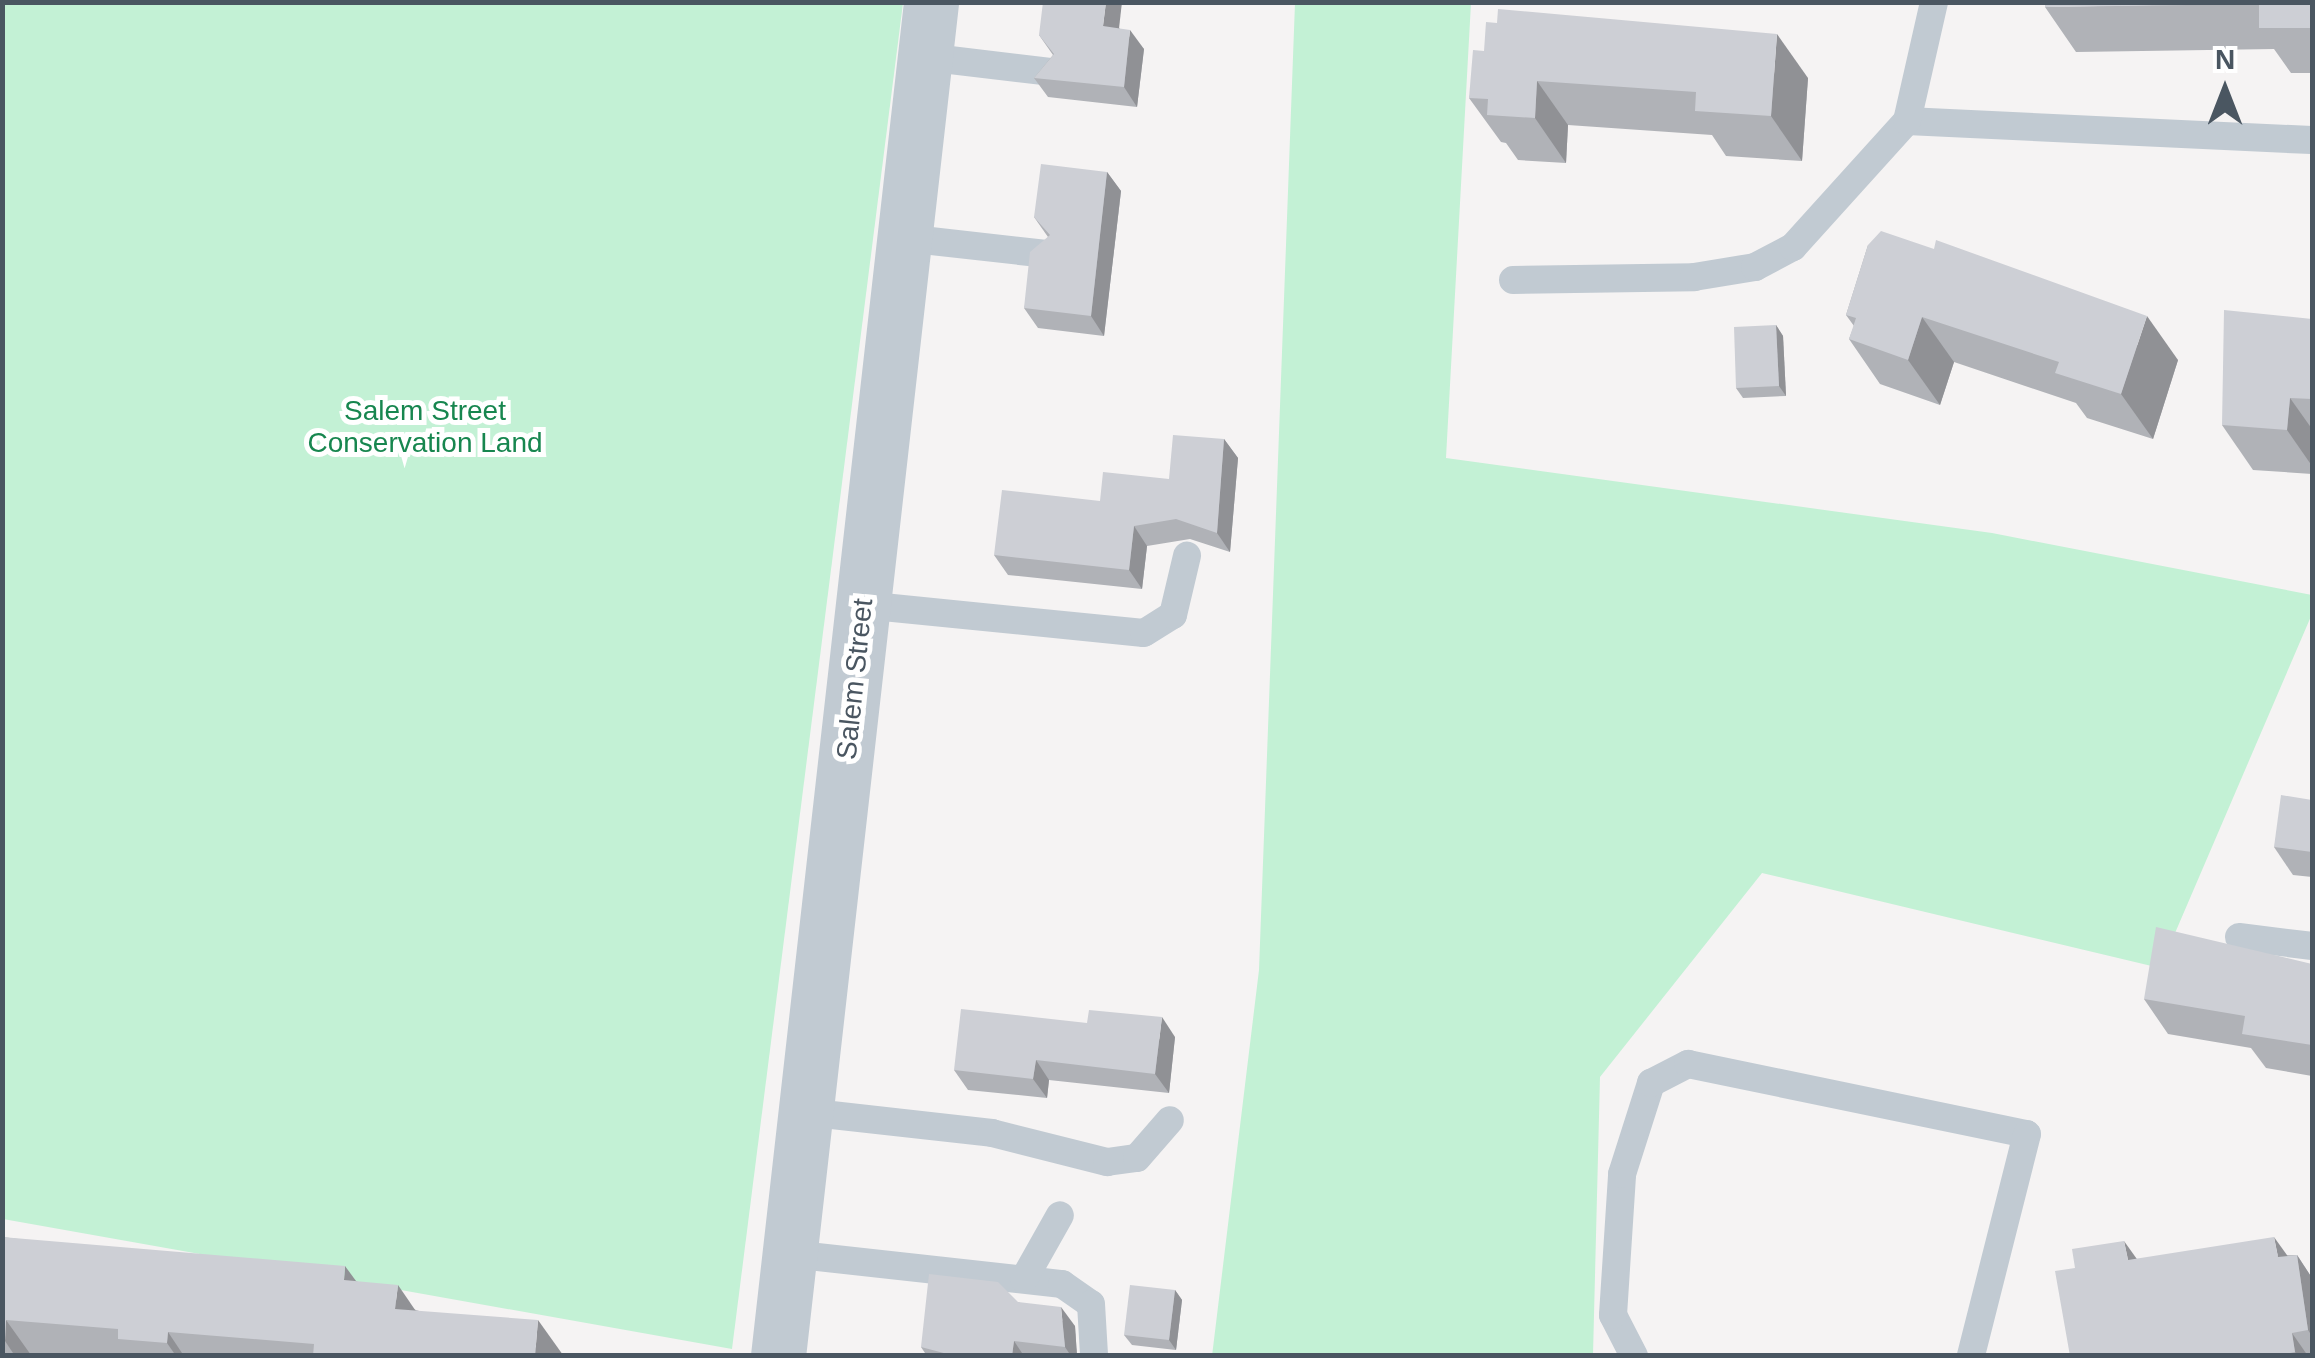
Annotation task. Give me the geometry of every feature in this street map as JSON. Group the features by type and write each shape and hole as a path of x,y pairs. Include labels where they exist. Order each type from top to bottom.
{"street":[{"name":"Salem Street","path":"778,1356 931,2"}],"lane":[{"path":"1514,280 1756,267 1793,247 1907,121 1934,2"},
{"path":"925,57 1050,72"},
{"path":"1907,121 2312,140"},
{"path":"904,238 1046,254"},
{"path":"863,606 1144,633 1173,615 1187,556"},
{"path":"2239,937 2312,946"},
{"path":"1634,1356 1613,1315 1622,1174 1651,1083 1688,1064 2027,1134 1971,1356"},
{"path":"805,1112 992,1133 1108,1162 1137,1158 1170,1120"},
{"path":"1024,1280 1060,1214"},
{"path":"790,1254 1062,1284 1091,1304 1094,1356"}],"green space":[{"name":"Salem Street Conservation Land","path":"2,3 903,3 732,1349 3,1219"},
{"path":"1295,3 1471,3 1446,458 1992,533 2312,595 2312,614 2160,968 1762,873 1600,1077 1593,1355 1212,1356 1259,970"}],"building":[{"path":"1043,2 1106,2 1103,26 1130,30 1124,87 1034,78 1054,54 1039,35"},
{"path":"2045,2 2312,2 2312,28 2259,28 2259,4 2045,7"},
{"path":"1498,9 1777,34 1771,116 1695,111 1696,92 1537,81 1535,118 1487,115 1488,99 1469,98 1473,50 1484,51 1486,22 1497,23"},
{"path":"1041,164 1107,172 1091,316 1024,308 1030,252 1050,235 1034,217"},
{"path":"1881,231 1934,249 1936,240 2147,316 2121,394 2055,373 2059,362 1922,317 1908,360 1849,339 1856,318 1846,315 1868,245"},
{"path":"2224,310 2312,319 2312,399 2290,398 2287,430 2222,425"},
{"path":"1776,325 1779,386 1736,388 1734,327"},
{"path":"1173,435 1224,439 1217,533 1176,519 1134,526 1129,570 994,555 1002,490 1100,501 1103,472 1169,479"},
{"path":"2281,795 2312,800 2312,852 2274,847"},
{"path":"2156,927 2312,964 2312,1045 2242,1034 2245,1016 2144,999"},
{"path":"961,1009 1087,1023 1089,1010 1162,1017 1155,1074 1036,1060 1033,1079 954,1070"},
{"path":"2,1237 345,1266 344,1280 398,1285 395,1309 538,1320 535,1356 313,1356 314,1344 168,1332 167,1343 118,1339 118,1329 6,1320 2,1341"},
{"path":"2274,1237 2278,1257 2297,1255 2308,1330 2292,1333 2295,1352 2273,1356 2070,1356 2055,1271 2075,1268 2072,1249 2124,1241 2128,1260"},
{"path":"929,1274 998,1282 1018,1302 1061,1307 1065,1347 1014,1341 1012,1356 955,1356 921,1347"},
{"path":"1130,1285 1175,1290 1169,1340 1124,1335"}]}
